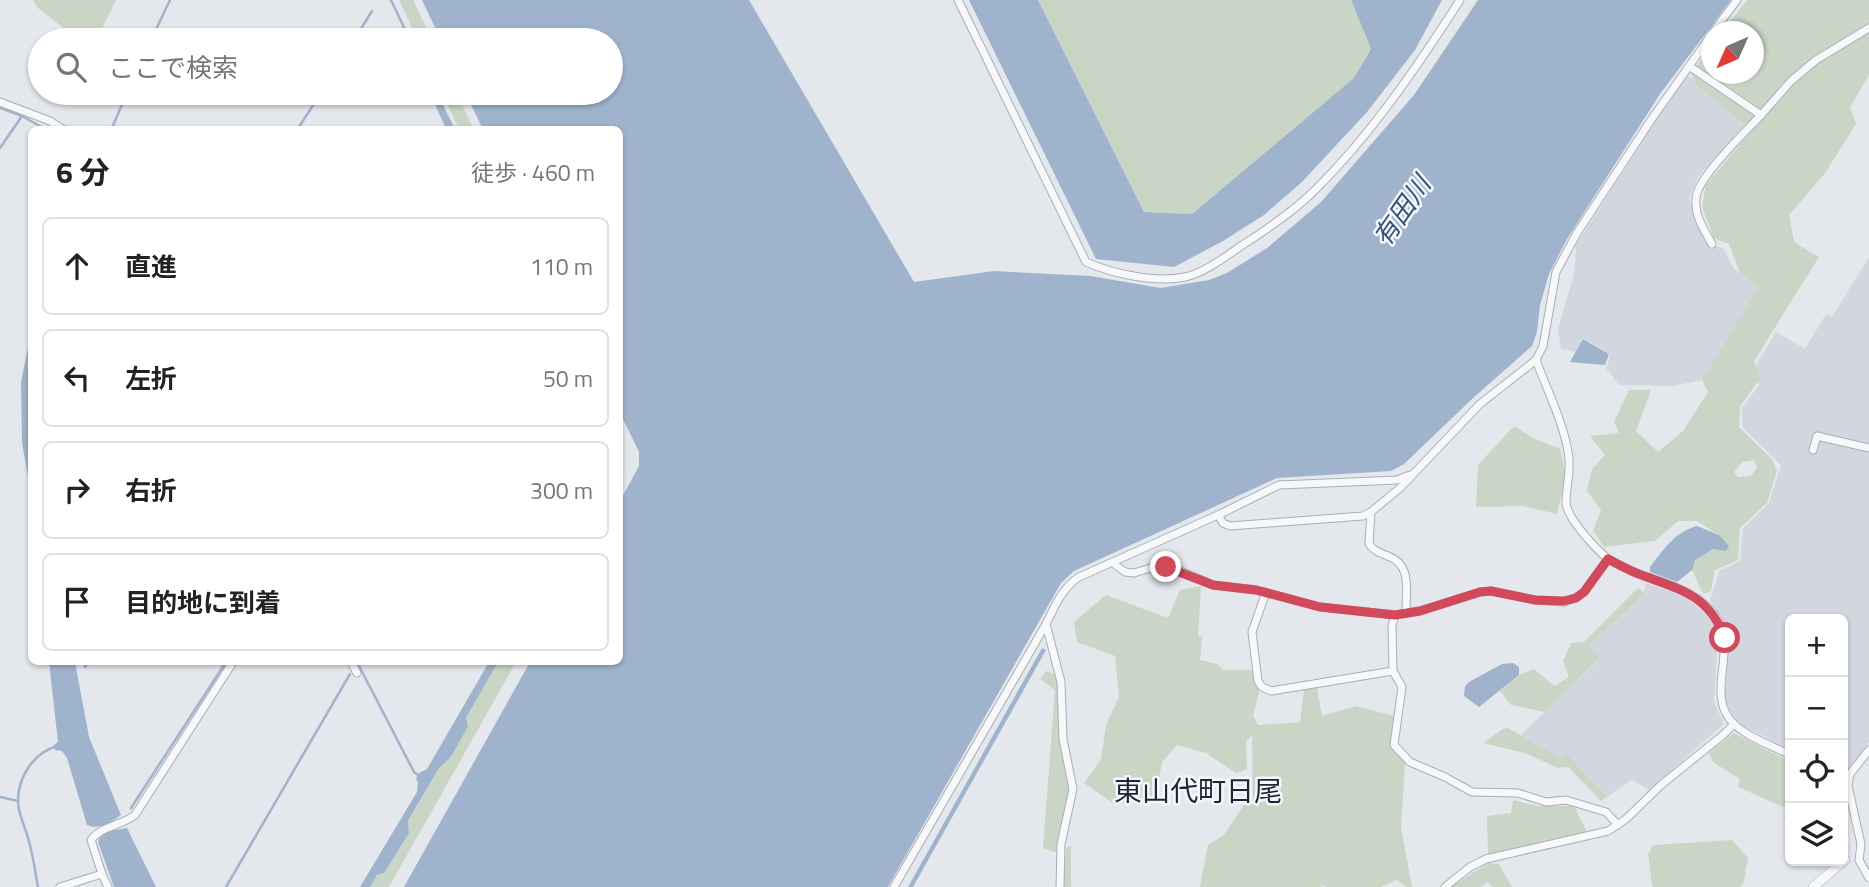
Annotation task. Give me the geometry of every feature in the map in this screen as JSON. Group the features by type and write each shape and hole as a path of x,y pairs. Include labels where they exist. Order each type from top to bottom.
{"street":[{"path":"958,0 1086,262 1099,268 1161,280 1188,276 1224,257 1264,231 1313,192 1373,124 1413,72 1460,0"},
{"path":"1721,21 1737,0"},
{"path":"1712,244 1700,224 1696,196 1700,185 1791,81 1816,60 1869,28"},
{"path":"1218,515 1223,523 1230,527 1363,516 1400,488 1480,404 1536,360 1543,346 1556,272 1577,233 1701,48"},
{"path":"1689,65 1761,115"},
{"path":"0,102 58,126"},
{"path":"1536,360 1569,453 1566,504 1568,513 1608,559 1640,575 1685,590 1705,605 1718,620 1725,638 1721,698 1726,713 1734,724 1785,752"},
{"path":"1813,450 1817,436 1869,448"},
{"path":"894,887 1062,592 1070,583 1079,576 1279,485 1397,480 1410,475"},
{"path":"1371,512 1369,544 1374,550 1396,559 1406,572 1406,611"},
{"path":"1112,563 1125,572 1135,573 1166,567 1213,585 1266,592 1320,607 1395,615 1406,611 1420,611 1480,592 1491,591 1535,600 1564,601 1576,598 1584,592 1608,559"},
{"path":"1266,592 1252,632 1258,681 1262,687 1271,691 1393,671"},
{"path":"1395,615 1392,625 1393,671 1402,687 1394,745 1410,762 1472,792 1518,793 1546,802 1566,800 1606,812 1618,825"},
{"path":"1046,624 1061,682 1063,738 1073,789 1061,844 1060,887"},
{"path":"108,887 91,840 95,834 124,823 135,815 231,665"},
{"path":"353,665 357,673"},
{"path":"1445,887 1470,867 1486,859 1608,831 1734,724"},
{"path":"1848,780 1869,750"},
{"path":"1848,798 1861,844 1859,860 1869,878"},
{"path":"1848,859 1859,860"},
{"path":"1813,887 1835,866"},
{"path":"60,887 102,874"}],"shaded area":[{"path":"1687,75 1751,117 1698,177 1689,198 1705,242 1724,249 1733,268 1758,288 1702,380 1672,386 1619,385 1606,368 1611,354 1583,338 1575,352 1561,349 1558,329 1575,270 1576,245"},
{"path":"1869,257 1869,742 1848,769 1848,614 1785,614 1785,747 1740,724 1729,710 1725,697 1729,635 1722,618 1710,601 1719,571 1740,561 1743,528 1769,503 1781,465 1743,428 1742,408 1759,385 1754,369 1776,332 1805,349 1826,314 1832,317"},
{"path":"1646,583 1683,596 1705,613 1714,625 1718,640 1714,702 1724,724 1649,790 1632,780 1607,797 1567,754 1562,758 1521,735 1599,660 1589,644 1644,594"}],"green space":[{"path":"33,0 116,0 102,28 64,28 38,8"},
{"path":"399,0 413,0 426,28 412,28"},
{"path":"1038,0 1351,0 1371,49 1354,78 1192,214 1144,212"},
{"path":"1747,0 1869,0 1869,75 1850,107 1856,124 1825,173 1789,215 1794,242 1819,257 1754,361 1760,379 1740,406 1739,427 1772,459 1777,471 1767,503 1740,528 1738,560 1715,570 1711,591 1703,594 1692,570 1694,560 1713,549 1719,535 1697,521 1678,521 1655,541 1604,547 1593,531 1601,510 1587,491 1592,469 1605,455 1590,436 1619,433 1614,422 1629,390 1651,390 1636,431 1658,452 1683,431 1708,392 1702,380 1758,288 1740,273 1729,244 1714,238 1702,207 1706,185 1752,130 1696,85 1691,73 1701,60 1701,84 1764,84 1764,21 1731,21","holes":["1754,460 1757,468 1751,476 1738,477 1734,472 1742,462"]},
{"path":"448,105 462,105 472,126 458,126"},
{"path":"1514,426 1535,439 1560,449 1566,474 1557,514 1523,506 1476,507 1478,465"},
{"path":"1201,586 1198,636 1202,637 1200,660 1217,664 1223,670 1253,670 1259,692 1253,716 1258,725 1300,722 1304,690 1317,687 1322,716 1356,706 1394,716 1390,746 1405,763 1401,827 1412,887 1407,887 1397,880 1380,887 1200,887 1208,845 1224,835 1244,805 1253,802 1252,735 1246,742 1247,769 1236,773 1206,753 1177,745 1162,762 1157,791 1148,800 1114,804 1084,783 1101,760 1106,725 1119,697 1115,656 1077,642 1074,622 1106,595 1168,618 1180,590"},
{"path":"1638,588 1645,594 1589,644 1599,659 1545,712 1511,705 1500,691 1519,675 1534,669 1554,686 1569,677 1563,661 1571,643 1584,642"},
{"path":"496,665 514,665 389,887 370,887 377,875 384,872 409,833 408,822 439,768 451,757 467,726 466,718"},
{"path":"1046,671 1055,674 1059,687 1059,738 1069,793 1057,841 1057,853 1043,848 1055,690 1040,679"},
{"path":"1506,727 1562,758 1567,754 1607,797 1601,801 1568,767 1558,768 1525,753 1483,743"},
{"path":"1734,733 1785,759 1785,808 1738,787 1740,779 1713,762 1709,753"},
{"path":"1513,800 1537,806 1574,806 1588,834 1488,854 1487,816 1511,813"},
{"path":"1732,840 1748,858 1743,885 1740,887 1652,885 1648,854 1653,845"},
{"path":"1071,846 1071,887 1064,887 1066,848"},
{"path":"1488,863 1499,864 1512,887 1493,887 1487,882 1481,887 1451,887"}],"water":[{"name":"有田川","path":"422,0 749,0 914,282 994,271 1090,276 1161,288 1209,280 1227,273 1267,248 1321,202 1414,95 1478,0 1731,0 1715,21 1701,21 1701,40 1660,94 1567,239 1549,274 1532,346 1404,464 1391,471 1277,478 1074,571 1061,583 888,887 404,887 528,665 623,665 623,495 639,466 639,452 623,419 623,126 482,126 471,105 623,105 623,28 435,28"},
{"path":"969,0 1038,0 1144,212 1192,214 1354,78 1371,49 1351,0 1442,0 1415,50 1367,112 1302,182 1264,215 1174,267 1096,259"},
{"path":"435,105 443,105 454,126 445,126"},
{"path":"1583,339 1609,354 1605,365 1570,362"},
{"path":"28,348 28,476 22,443 21,382"},
{"path":"1697,526 1719,535 1729,546 1726,551 1713,549 1695,560 1692,570 1677,582 1650,572 1650,567 1670,542 1682,532"},
{"path":"1042,648 1046,650 913,887 908,887"},
{"path":"1513,663 1519,667 1519,675 1479,707 1464,696 1465,686 1469,682 1502,664"},
{"path":"49,665 76,665 89,737 121,815 111,822 115,830 127,828 156,887 114,887 98,842 100,837 108,832 106,825 87,825 67,758 53,746 58,742"},
{"path":"487,665 496,665 466,718 468,726 451,757 439,768 408,821 409,833 384,873 377,875 370,887 360,887 417,792 416,778 427,769"}],"waterway":[{"path":"157,28 170,0"},
{"path":"391,0 404,28"},
{"path":"361,28 372,11"},
{"path":"113,126 122,105"},
{"path":"300,126 313,105"},
{"path":"0,108 40,126"},
{"path":"0,148 22,116"},
{"path":"131,808 224,665"},
{"path":"359,665 418,775"},
{"path":"226,887 350,674"},
{"path":"38,887 30,844 19,811 19,792 29,767 41,754 57,746"},
{"path":"0,797 18,801"}],"district":[{"name":"東山代町日尾","path":"1198,791"}],"route":[{"path":"1166,567 1213,585 1256,590 1320,607 1395,615 1406,611 1420,611 1480,592 1491,591 1535,600 1564,601 1576,598 1584,592 1608,559 1640,575 1685,590 1705,605 1718,620 1725,638"}]}
